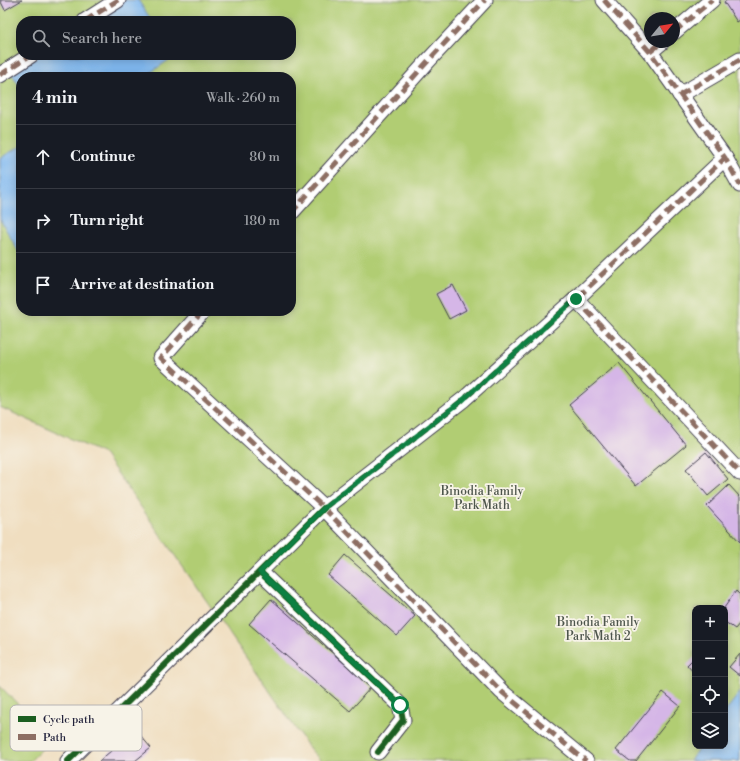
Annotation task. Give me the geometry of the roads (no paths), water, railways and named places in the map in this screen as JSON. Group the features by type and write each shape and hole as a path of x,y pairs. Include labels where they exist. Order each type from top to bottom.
{"street":[{"path":"93,16 118,0"},
{"path":"296,208 428,61 485,0"},
{"path":"604,0 650,52 725,158 740,185"},
{"path":"680,27 712,0"},
{"path":"650,52 655,48"},
{"path":"0,75 23,60"},
{"path":"680,95 740,60"},
{"path":"125,705 324,508 464,399 576,299 725,158"},
{"path":"576,299 740,473"},
{"path":"199,316 161,358 324,508 502,692 586,761"},
{"path":"260,572 400,705 403,720 378,752"},
{"path":"68,761 78,751"}],"water":[{"path":"123,0 138,0 149,16 99,16"},
{"path":"33,60 169,60 151,72 16,72 16,80 12,74"},
{"path":"16,149 16,247 0,219 0,158"},
{"path":"740,692 740,761 690,761 698,749 728,749 728,708"}],"park label":[{"name":"Binodia Family Park Math","path":"482,498"},
{"name":"Binodia Family Park Math 2","path":"598,629"}]}
